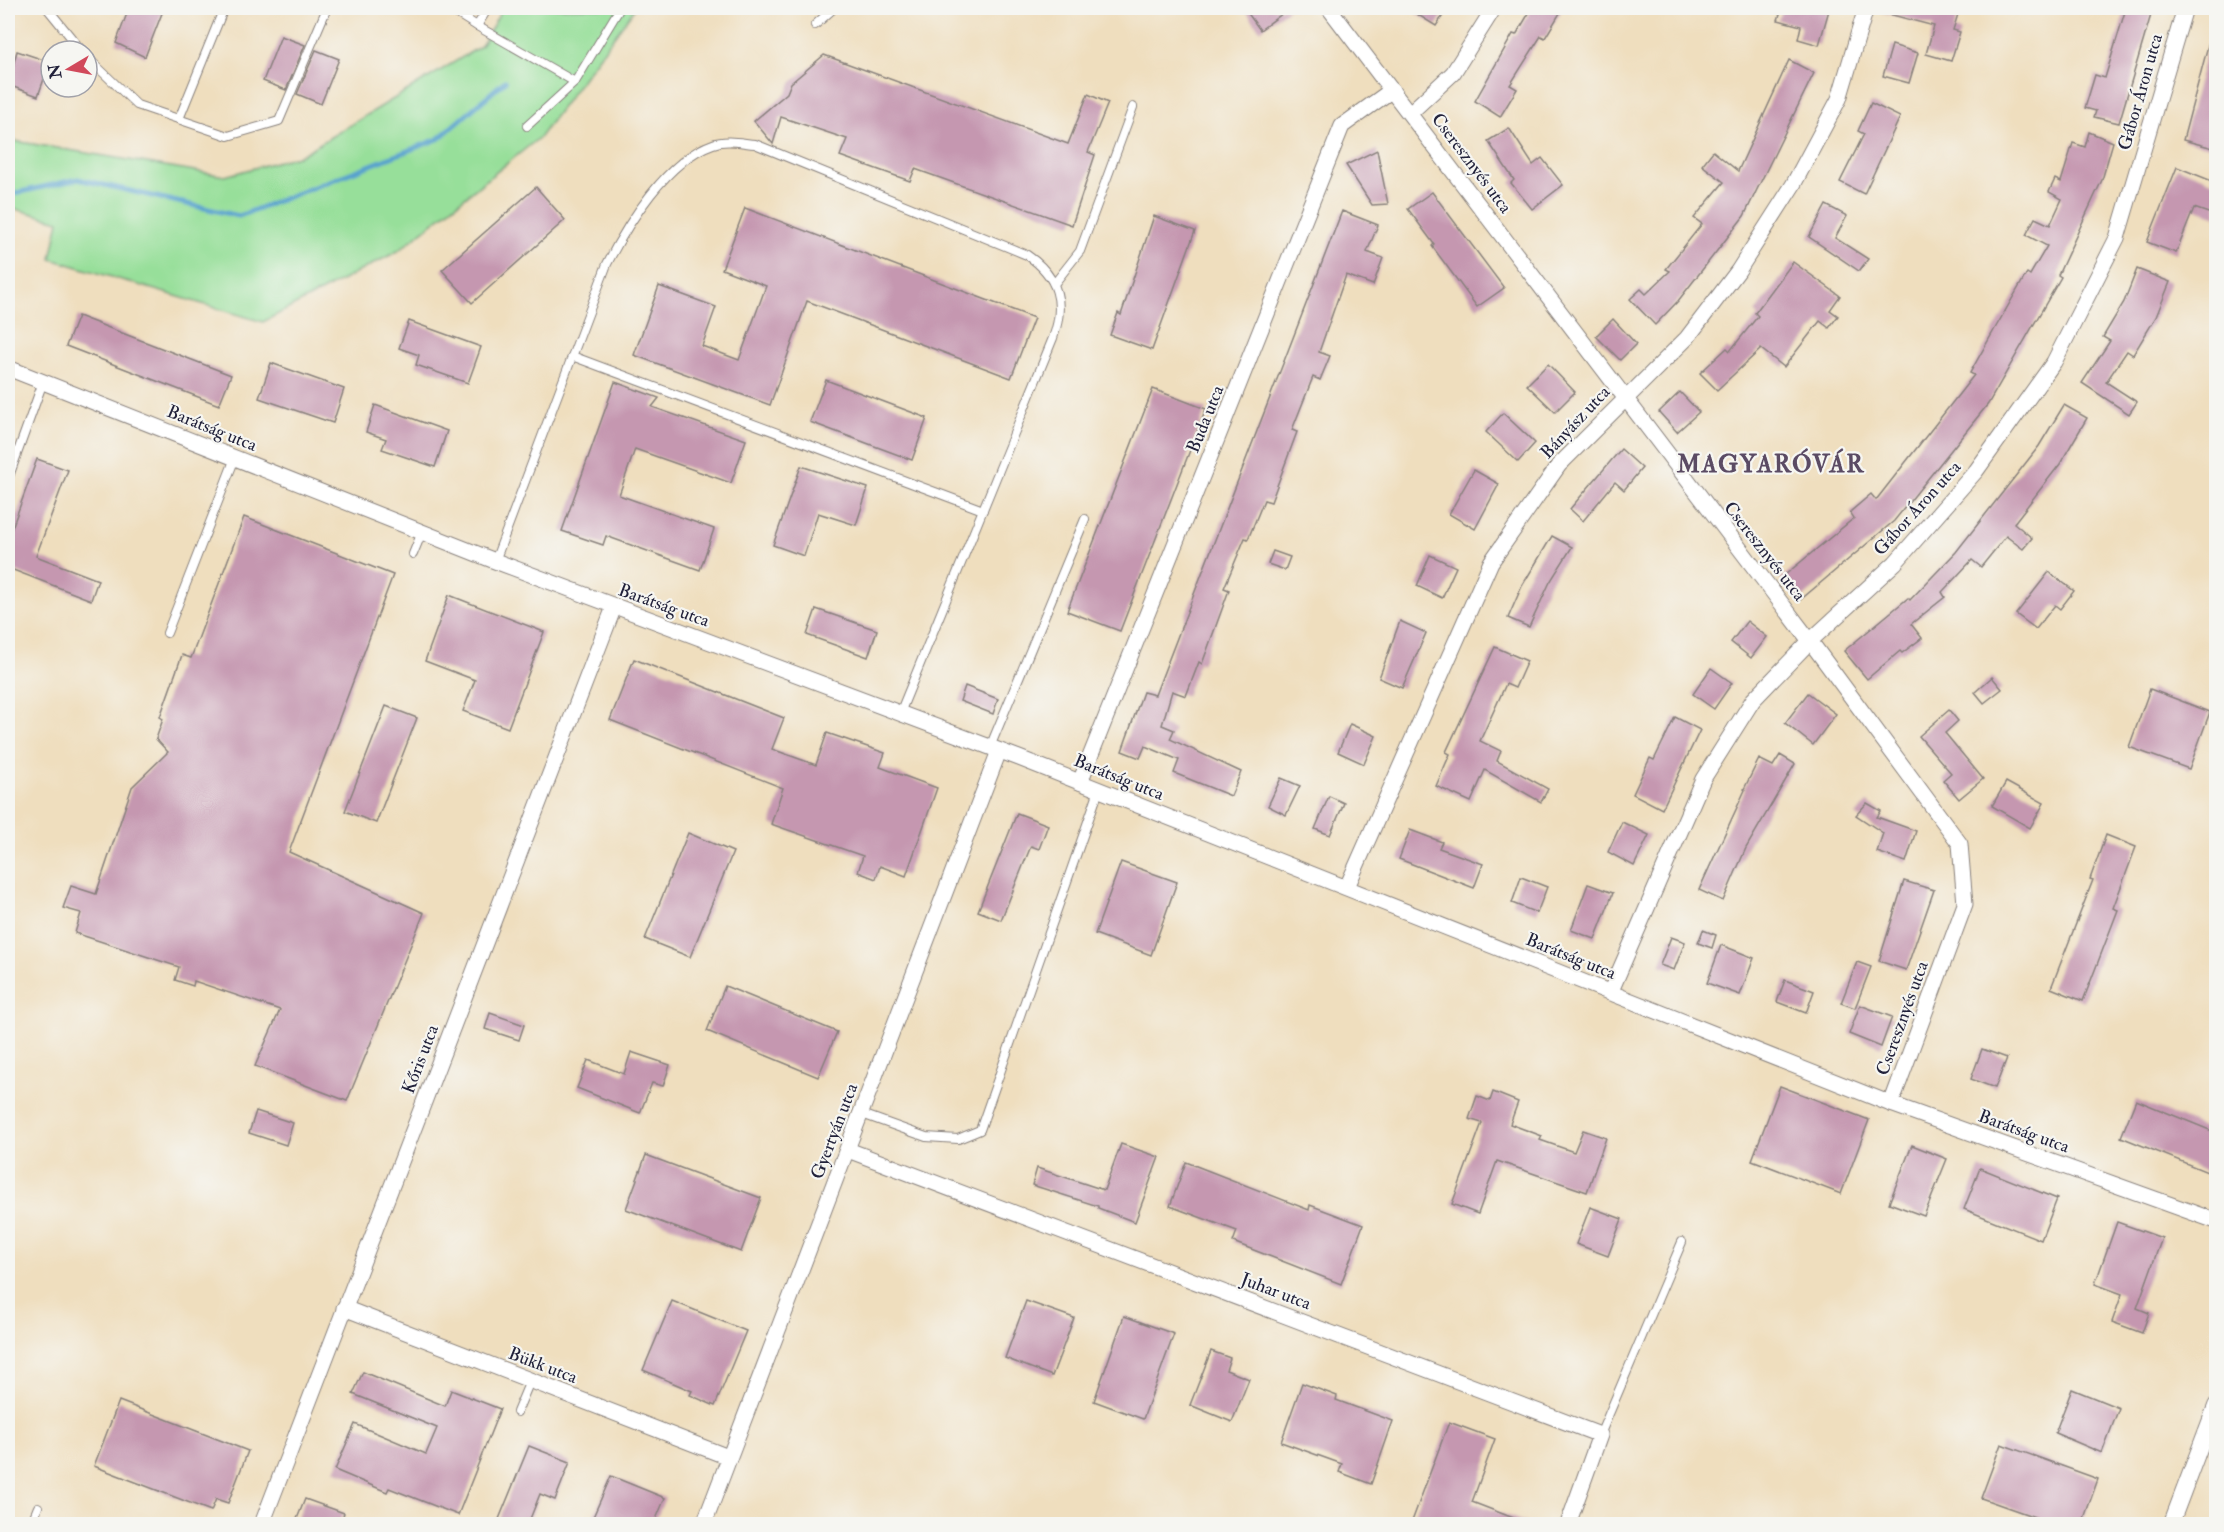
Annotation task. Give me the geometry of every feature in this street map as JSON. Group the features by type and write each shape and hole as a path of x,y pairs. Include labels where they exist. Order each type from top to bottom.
{"street":[{"name":"Cseresznyés utca","path":"1329,8 1411,112 1623,399 1810,641 1960,844 1965,904 1891,1104"},
{"path":"1411,112 1453,73 1494,8"},
{"name":"Bányász utca","path":"1347,887 1491,562 1559,465 1687,338 1738,271 1793,185 1839,99 1866,8"},
{"name":"Gábor Áron utca","path":"1610,993 1703,779 1753,700 1810,641 1896,563 1976,471 2054,362 2117,238 2185,8"},
{"name":"Buda utca","path":"1080,782 1342,126 1392,90"},
{"name":"Barátság utca","path":"8,368 614,607 1080,782 1891,1104 2217,1221"},
{"name":"Kőris utca","path":"262,1524 614,607"},
{"name":"Gyertyán utca","path":"704,1524 862,1114 994,749"},
{"name":"Juhar utca","path":"848,1150 1600,1435"},
{"name":"Bükk utca","path":"344,1308 728,1457"},
{"path":"2171,1524 2217,1405"},
{"path":"1568,1524 1600,1435"}],"lane":[{"path":"47,8 72,39"},
{"path":"179,119 224,8"},
{"path":"99,69 137,105 228,136 279,121 327,8"},
{"path":"448,8 575,82"},
{"path":"477,26 488,8"},
{"path":"527,126 575,82 620,8"},
{"path":"815,25 834,8"},
{"path":"1054,284 1080,251 1133,107"},
{"path":"495,561 607,264 624,232 664,180 683,162 715,143 755,144 1027,255 1042,266 1054,284 1059,301 1060,319 900,713"},
{"path":"572,356 983,510"},
{"path":"8,479 43,382"},
{"path":"167,633 235,458"},
{"path":"994,749 1085,519"},
{"path":"413,554 422,532"},
{"path":"862,1114 926,1137 958,1139 980,1130 1100,790"},
{"path":"1600,1435 1682,1242"},
{"path":"517,1412 530,1381"},
{"path":"31,1524 38,1507"}],"green space":[{"path":"503,8 635,8 540,137 398,251 263,322 51,259 59,221 12,208 8,209 8,140 225,176 301,155 481,46"}],"building":[{"path":"129,8 164,8 145,57 116,43"},
{"path":"1244,8 1290,8 1260,30"},
{"path":"1407,8 1448,8 1436,26"},
{"path":"1532,8 1563,8 1545,38 1541,36 1510,85 1517,89 1500,117 1475,101 1513,34 1516,35"},
{"path":"1782,8 1829,10 1819,45 1798,39 1801,26 1778,20"},
{"path":"1882,8 1946,8 1959,11 1953,30 1960,32 1951,61 1926,54 1934,26 1881,12"},
{"path":"2126,8 2153,8 2119,123 2094,117 2096,111 2085,108 2095,75 2105,78"},
{"path":"2211,34 2217,35 2217,149 2183,140"},
{"path":"281,36 305,45 286,90 263,81"},
{"path":"1892,45 1918,53 1909,83 1883,76"},
{"path":"316,50 339,59 321,104 297,94"},
{"path":"17,51 39,58 38,96 8,85"},
{"path":"824,55 1068,144 1088,94 1108,103 1088,152 1095,155 1072,225 915,169 910,181 840,156 847,139 781,117 773,144 754,121 787,93 791,83"},
{"path":"1789,60 1814,73 1744,216 1678,301 1655,325 1630,299 1641,289 1646,294 1670,271 1666,269 1702,224 1694,218 1724,182 1702,165 1713,151 1738,171"},
{"path":"1871,103 1900,117 1864,194 1840,182 1864,134 1858,131"},
{"path":"1509,128 1533,165 1542,158 1563,185 1532,209 1511,183 1514,180 1488,141"},
{"path":"2089,132 2113,142 2102,180 2058,275 2061,277 1988,404 1894,521 1799,601 1780,579 1854,518 1850,512 1871,494 1876,500 1974,375 1970,373 1993,332 2027,273 2030,275 2047,246 2026,235 2035,218 2050,225 2062,199 2049,192 2055,179 2061,182 2073,143 2085,147"},
{"path":"1377,150 1388,204 1372,205 1346,165"},
{"path":"2177,167 2217,183 2217,216 2194,208 2176,253 2147,242"},
{"path":"536,187 565,220 472,303 442,270"},
{"path":"1432,192 1504,288 1477,307 1408,209"},
{"path":"1826,205 1847,216 1835,238 1868,259 1859,271 1809,237"},
{"path":"745,208 1034,318 1011,378 807,301 770,405 634,355 659,286 716,307 702,346 739,360 766,286 722,269"},
{"path":"1342,211 1378,225 1367,252 1383,258 1373,285 1346,275 1319,352 1330,356 1320,380 1313,377 1292,430 1297,432 1271,502 1264,500 1248,539 1245,538 1224,588 1229,590 1202,664 1199,662 1186,696 1172,691 1162,725 1174,730 1170,739 1241,772 1231,796 1174,773 1179,760 1145,746 1140,758 1122,751 1143,692 1155,695"},
{"path":"1154,216 1195,231 1152,350 1110,335 1118,313 1121,315"},
{"path":"1793,262 1840,296 1830,310 1838,316 1829,328 1820,321 1784,367 1761,349 1717,390 1700,373 1727,348 1730,351 1758,316 1755,313"},
{"path":"2137,269 2170,282 2156,317 2133,355 2127,351 2106,382 2137,402 2129,414 2082,383 2110,341 2103,337 2124,302"},
{"path":"78,316 231,375 219,405 66,346"},
{"path":"1613,319 1636,344 1620,360 1596,336"},
{"path":"409,321 481,347 468,383 416,365 419,355 399,348"},
{"path":"271,363 344,389 333,423 259,398"},
{"path":"1548,364 1575,392 1555,412 1527,385"},
{"path":"826,380 927,418 912,460 810,422"},
{"path":"615,382 659,398 652,407 746,440 731,483 635,449 619,495 714,529 700,570 606,536 603,545 562,531"},
{"path":"1153,389 1206,409 1120,631 1067,611"},
{"path":"1680,392 1699,412 1677,432 1659,412"},
{"path":"375,405 447,431 435,467 382,449 386,439 366,432"},
{"path":"2064,405 2087,418 2060,464 2014,523 2032,538 2023,549 2006,536 1981,567 1972,560 1942,592 1945,597 1911,624 1922,638 1902,653 1900,651 1867,679 1844,651 1908,598 1910,600 1956,552 2039,446"},
{"path":"1503,413 1535,443 1518,462 1486,432"},
{"path":"1621,449 1642,468 1624,490 1615,482 1583,521 1570,509"},
{"path":"37,459 68,470 36,556 98,580 91,600 8,568 8,539"},
{"path":"801,466 868,488 856,525 818,513 804,556 773,545"},
{"path":"1474,470 1499,484 1475,529 1449,514"},
{"path":"244,517 393,575 289,852 424,913 347,1101 255,1066 280,1010 194,981 193,986 175,980 179,967 75,933 81,913 63,908 71,886 96,894 132,787 168,752 156,739 163,719 160,717 182,655 191,658"},
{"path":"1552,536 1572,547 1550,582 1529,627 1508,618 1522,586"},
{"path":"1273,551 1290,557 1285,570 1268,564"},
{"path":"1430,555 1456,567 1442,598 1417,586"},
{"path":"2049,572 2074,591 2060,609 2055,605 2036,629 2016,614"},
{"path":"449,595 544,632 508,728 463,711 475,680 425,661"},
{"path":"816,609 877,630 868,657 807,635"},
{"path":"1400,621 1426,633 1402,688 1379,678"},
{"path":"1747,621 1767,637 1751,658 1731,642"},
{"path":"1495,647 1527,661 1515,688 1506,684 1480,741 1501,751 1497,761 1548,789 1541,802 1485,770 1471,802 1436,786 1450,754 1446,752"},
{"path":"634,659 784,718 772,749 816,765 827,733 885,753 880,767 937,788 906,876 880,866 876,879 858,872 863,856 771,824 783,788 610,720"},
{"path":"1711,668 1732,683 1714,709 1693,694"},
{"path":"1992,677 2002,689 1984,703 1975,692"},
{"path":"965,686 998,699 993,714 960,701"},
{"path":"2150,689 2210,712 2189,769 2129,747"},
{"path":"1808,693 1836,714 1813,745 1785,723"},
{"path":"386,706 417,718 376,823 345,811"},
{"path":"1949,710 1958,721 1945,733 1983,779 1959,799 1943,780 1951,773 1919,736"},
{"path":"1675,717 1700,730 1662,809 1633,794 1650,758 1654,760"},
{"path":"1350,724 1376,736 1364,764 1338,752"},
{"path":"1780,755 1795,764 1746,848 1723,901 1699,890 1759,759 1773,766"},
{"path":"1281,778 1300,786 1286,815 1268,806"},
{"path":"2006,782 2044,803 2030,828 1992,806"},
{"path":"1329,796 1344,803 1330,835 1315,829"},
{"path":"1867,803 1881,811 1877,817 1916,831 1906,862 1877,852 1883,833 1856,815"},
{"path":"1017,813 1048,825 1039,849 1031,846 1001,920 978,911"},
{"path":"1622,822 1649,835 1634,866 1608,852"},
{"path":"1410,830 1442,842 1439,848 1483,864 1474,888 1399,859"},
{"path":"688,833 733,852 690,957 645,939"},
{"path":"2106,835 2136,847 2113,908 2118,910 2083,1001 2051,988 2093,880 2090,879"},
{"path":"1121,862 1177,882 1151,955 1095,934"},
{"path":"1521,877 1547,887 1537,913 1512,903"},
{"path":"1904,881 1934,890 1906,970 1879,961"},
{"path":"1588,884 1613,893 1595,939 1571,930"},
{"path":"1703,930 1716,935 1712,948 1698,943"},
{"path":"1671,937 1685,942 1674,970 1660,965"},
{"path":"1721,945 1754,958 1740,995 1707,983"},
{"path":"1857,962 1871,967 1855,1008 1841,1003"},
{"path":"1785,980 1814,991 1806,1013 1777,1002"},
{"path":"725,986 837,1032 818,1077 707,1031"},
{"path":"1860,1005 1892,1017 1881,1047 1849,1034"},
{"path":"490,1013 524,1025 519,1040 485,1029"},
{"path":"1982,1049 2007,1058 1995,1088 1971,1079"},
{"path":"631,1052 670,1065 663,1086 652,1083 640,1113 577,1088 588,1060 624,1074"},
{"path":"1780,1086 1869,1120 1841,1194 1752,1160"},
{"path":"1493,1092 1518,1102 1510,1124 1542,1136 1540,1140 1574,1152 1583,1130 1606,1138 1587,1192 1497,1161 1478,1214 1452,1204 1482,1123 1469,1119 1477,1096 1490,1101"},
{"path":"2136,1100 2217,1133 2217,1176 2121,1137"},
{"path":"256,1111 293,1123 286,1145 249,1133"},
{"path":"1121,1144 1159,1157 1135,1222 1098,1208 1098,1206 1032,1185 1037,1168 1104,1190"},
{"path":"1912,1145 1947,1159 1924,1216 1889,1203"},
{"path":"646,1155 761,1198 741,1252 626,1209"},
{"path":"1186,1162 1309,1210 1310,1205 1363,1225 1341,1284 1233,1242 1237,1231 1170,1206"},
{"path":"1980,1168 2057,1199 2041,1240 1964,1209"},
{"path":"1590,1207 1622,1219 1608,1256 1576,1244"},
{"path":"2117,1222 2162,1238 2137,1308 2149,1313 2142,1333 2112,1322 2122,1294 2095,1284"},
{"path":"672,1301 746,1331 715,1406 690,1395 692,1391 643,1370"},
{"path":"1026,1301 1074,1318 1052,1376 1005,1358"},
{"path":"1124,1316 1174,1334 1143,1419 1094,1401"},
{"path":"1211,1351 1230,1358 1226,1370 1249,1379 1232,1422 1190,1405"},
{"path":"363,1372 445,1406 451,1390 500,1409 458,1515 389,1488 387,1492 335,1470 355,1424 426,1454 437,1428 353,1394"},
{"path":"1302,1383 1337,1396 1336,1400 1393,1421 1371,1484 1339,1472 1342,1464 1281,1442"},
{"path":"2072,1389 2119,1408 2102,1453 2055,1433"},
{"path":"119,1401 248,1451 228,1503 216,1499 211,1511 94,1466"},
{"path":"1449,1422 1495,1439 1472,1502 1529,1524 1411,1524"},
{"path":"2001,1444 2098,1479 2082,1524 2055,1524 1981,1498"},
{"path":"529,1446 570,1462 555,1500 540,1494 528,1524 497,1524"},
{"path":"611,1476 665,1498 654,1524 590,1524"},
{"path":"305,1499 344,1513 340,1524 295,1524"}],"waterway":[{"path":"8,195 78,179 239,216 438,139 505,81"}],"district":[{"name":"MAGYARÓVÁR","path":"1771,464"}]}
